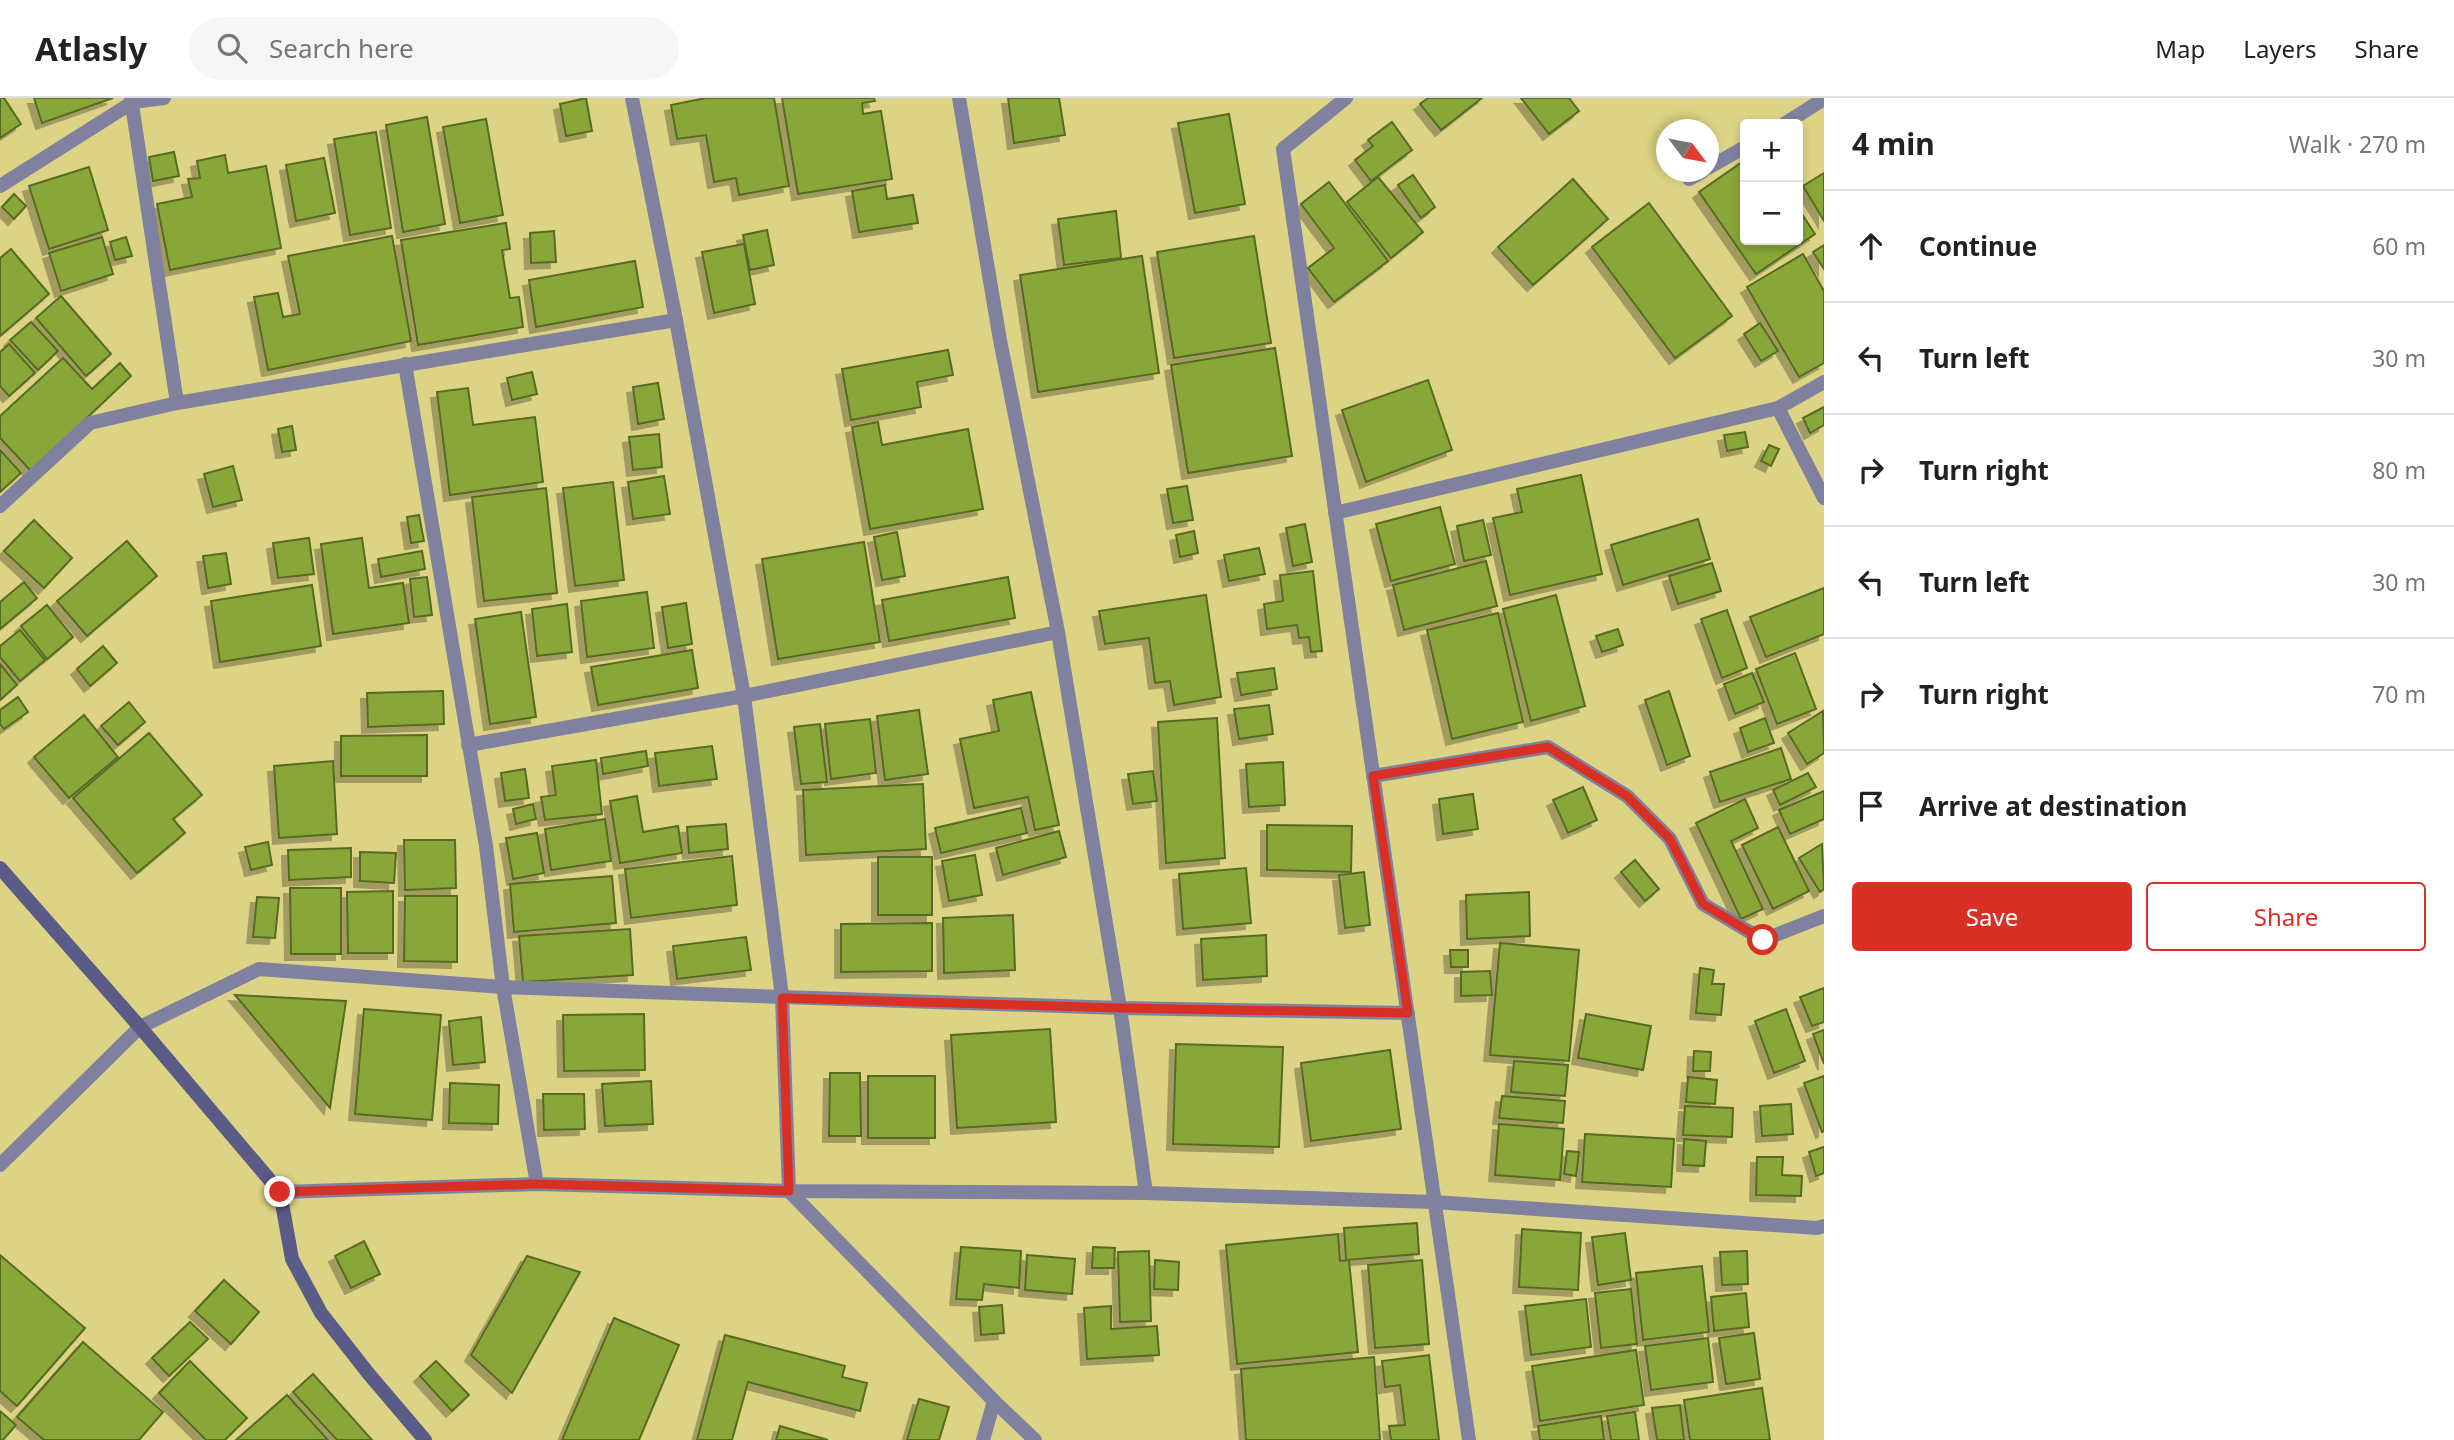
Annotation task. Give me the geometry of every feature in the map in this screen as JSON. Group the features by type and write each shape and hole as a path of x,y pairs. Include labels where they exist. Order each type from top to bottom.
{"street":[{"path":"0,186 132,100 164,98"},
{"path":"632,98 676,320 744,696 782,998 789,1191 1035,1440"},
{"path":"959,98 1000,340 1058,632 1120,1008 1146,1193"},
{"path":"1346,98 1283,149 1469,1440"},
{"path":"1792,119 1824,99"},
{"path":"132,100 177,404"},
{"path":"1719,162 1740,150"},
{"path":"0,506 89,423 177,404 676,320"},
{"path":"405,364 486,846 503,987 537,1184"},
{"path":"1335,513 1778,408 1824,382"},
{"path":"1778,408 1824,498"},
{"path":"468,745 744,696 1058,632"},
{"path":"1373,776 1548,747 1627,796 1670,839 1703,904 1763,940 1824,916"},
{"path":"0,868 280,1192 292,1259 321,1313 425,1440"},
{"path":"0,1165 6,1150 140,1027 259,969 503,987 782,998 1408,1013"},
{"path":"280,1192 537,1184 789,1191 1146,1193 1434,1202 1817,1228 1824,1226"},
{"path":"983,1440 994,1401"}],"building":[{"path":"0,98 4,98 21,124 0,138"},
{"path":"34,98 113,98 42,123"},
{"path":"586,98 592,131 566,136 560,104"},
{"path":"706,98 774,98 789,186 739,195 736,178 714,182 706,135 677,139 671,105"},
{"path":"782,98 874,98 875,101 862,103 863,114 881,111 892,179 798,194"},
{"path":"1008,98 1059,98 1065,135 1014,143"},
{"path":"1428,98 1482,98 1441,130 1420,104"},
{"path":"1521,98 1569,98 1579,111 1549,134"},
{"path":"1229,114 1245,204 1195,213 1178,123"},
{"path":"427,117 445,224 403,232 386,125"},
{"path":"486,119 503,215 460,223 443,127"},
{"path":"1392,122 1412,150 1371,181 1355,160 1373,146 1368,140"},
{"path":"376,132 391,228 350,235 334,139"},
{"path":"174,152 179,176 153,181 149,157"},
{"path":"225,155 228,173 266,166 281,248 170,270 157,204 192,197 188,179 200,178 197,161"},
{"path":"324,158 335,213 296,221 286,165"},
{"path":"1740,163 1740,245 1799,245 1756,274 1699,192 1713,182 1719,182 1719,178"},
{"path":"89,167 108,230 49,249 29,186"},
{"path":"1824,173 1824,221 1803,186"},
{"path":"1413,175 1435,207 1421,218 1398,185"},
{"path":"1378,177 1423,232 1391,258 1347,202"},
{"path":"1573,179 1608,219 1533,285 1498,247"},
{"path":"1329,182 1388,261 1334,302 1308,268 1334,248 1301,204"},
{"path":"885,185 887,199 913,195 918,223 859,232 852,191"},
{"path":"14,194 26,206 14,219 2,207"},
{"path":"1649,203 1732,316 1675,358 1592,247"},
{"path":"1116,211 1121,258 1064,265 1058,219"},
{"path":"1803,216 1815,234 1803,242"},
{"path":"506,223 510,249 502,250 510,298 519,297 523,327 418,345 401,240"},
{"path":"767,230 774,265 750,270 743,235"},
{"path":"554,231 556,262 531,263 530,233"},
{"path":"392,236 411,341 268,370 254,297 278,293 283,317 300,314 288,256"},
{"path":"1254,236 1271,343 1174,358 1157,252"},
{"path":"102,237 113,274 61,291 49,253"},
{"path":"126,237 132,256 115,260 110,242"},
{"path":"744,244 755,304 714,313 702,252"},
{"path":"1824,245 1824,269 1813,252"},
{"path":"11,249 49,294 0,336 0,258"},
{"path":"1803,254 1824,291 1824,363 1799,377 1747,287"},
{"path":"1142,256 1159,373 1038,392 1020,275"},
{"path":"635,261 643,307 536,327 529,280"},
{"path":"61,296 111,354 86,376 36,318"},
{"path":"31,322 58,351 38,370 10,340"},
{"path":"1760,323 1778,351 1761,361 1744,334"},
{"path":"9,344 35,373 9,396 0,386 0,352"},
{"path":"1275,348 1292,456 1188,473 1171,365"},
{"path":"948,350 953,375 917,382 921,407 851,420 842,369"},
{"path":"63,358 92,389 120,363 131,376 31,471 0,438 0,416"},
{"path":"532,372 537,394 512,400 507,378"},
{"path":"1428,380 1452,450 1366,482 1342,410"},
{"path":"658,383 664,419 638,424 633,387"},
{"path":"468,388 473,425 535,417 543,482 450,495 437,392"},
{"path":"1824,407 1824,425 1810,433 1803,418"},
{"path":"878,422 882,445 968,429 983,509 870,529 852,427"},
{"path":"292,426 296,450 282,452 278,429"},
{"path":"1745,432 1748,447 1727,451 1724,435"},
{"path":"659,434 662,467 633,470 629,437"},
{"path":"1769,445 1779,449 1771,466 1761,461"},
{"path":"0,450 21,473 0,492"},
{"path":"233,466 242,500 213,507 204,474"},
{"path":"1581,475 1602,574 1510,595 1493,518 1522,512 1517,489"},
{"path":"664,476 670,514 633,519 628,482"},
{"path":"613,482 624,580 575,586 563,488"},
{"path":"1187,486 1193,520 1173,523 1167,489"},
{"path":"546,488 557,593 484,601 472,497"},
{"path":"1440,507 1455,564 1391,581 1376,524"},
{"path":"419,515 424,541 411,543 407,517"},
{"path":"1698,519 1710,559 1623,585 1611,545"},
{"path":"34,520 72,558 44,588 4,551"},
{"path":"1483,520 1491,555 1464,561 1457,526"},
{"path":"1305,524 1312,562 1293,566 1286,528"},
{"path":"1194,531 1198,553 1180,557 1176,535"},
{"path":"897,532 905,576 882,580 874,537"},
{"path":"309,538 314,574 278,578 273,543"},
{"path":"362,538 369,588 403,583 409,623 333,634 321,544"},
{"path":"127,541 157,576 87,636 57,601"},
{"path":"864,542 880,642 778,659 762,559"},
{"path":"1259,548 1265,574 1229,581 1224,555"},
{"path":"422,551 425,569 381,577 378,559"},
{"path":"226,553 231,584 208,588 203,556"},
{"path":"1486,561 1497,606 1404,630 1393,585"},
{"path":"1712,563 1721,591 1678,604 1669,576"},
{"path":"1313,571 1322,651 1311,652 1309,637 1299,638 1297,625 1267,629 1264,604 1283,601 1280,575"},
{"path":"427,577 432,615 414,617 410,579"},
{"path":"1008,577 1015,618 889,641 882,600"},
{"path":"24,582 37,598 0,629 0,602"},
{"path":"312,585 321,646 220,662 211,601"},
{"path":"1824,588 1824,634 1766,657 1750,617"},
{"path":"647,592 654,648 587,657 581,601"},
{"path":"1206,595 1221,697 1174,705 1170,681 1155,683 1149,638 1105,644 1099,611"},
{"path":"1556,595 1585,706 1531,721 1503,609"},
{"path":"686,603 692,644 668,648 662,607"},
{"path":"567,604 572,652 537,656 532,609"},
{"path":"47,605 73,637 47,659 21,626"},
{"path":"1727,610 1747,668 1722,678 1701,619"},
{"path":"521,612 536,717 490,724 475,619"},
{"path":"1498,613 1523,722 1452,739 1427,630"},
{"path":"1618,629 1623,645 1602,652 1596,636"},
{"path":"20,630 45,660 20,681 0,657 0,646"},
{"path":"103,646 117,663 90,686 77,669"},
{"path":"692,650 698,688 598,705 591,667"},
{"path":"1795,653 1816,709 1777,724 1756,669"},
{"path":"0,664 17,685 0,700"},
{"path":"1274,668 1277,689 1241,695 1237,673"},
{"path":"1752,673 1764,702 1735,714 1724,684"},
{"path":"443,691 444,724 368,727 367,693"},
{"path":"1669,691 1690,756 1667,765 1645,700"},
{"path":"1031,692 1059,825 1035,830 1028,797 974,808 960,739 999,731 993,700"},
{"path":"18,697 28,712 4,729 0,724 0,710"},
{"path":"129,702 145,722 118,745 101,726"},
{"path":"1269,705 1273,734 1239,739 1234,709"},
{"path":"919,710 928,774 885,780 877,716"},
{"path":"1823,711 1824,753 1807,764 1788,733"},
{"path":"84,715 118,757 69,798 34,757"},
{"path":"1217,718 1225,858 1166,863 1158,722"},
{"path":"1765,718 1774,743 1748,752 1740,728"},
{"path":"870,719 876,773 831,779 825,724"},
{"path":"820,724 827,782 801,784 794,727"},
{"path":"149,733 202,795 173,819 185,833 137,873 73,798"},
{"path":"427,735 427,776 341,776 341,736"},
{"path":"712,746 717,779 659,786 655,753"},
{"path":"1781,748 1791,779 1720,802 1710,772"},
{"path":"646,751 648,766 603,774 601,758"},
{"path":"596,760 602,814 545,820 541,797 556,795 552,766"},
{"path":"333,761 337,834 279,838 274,766"},
{"path":"1283,762 1285,805 1249,807 1246,764"},
{"path":"525,769 529,798 505,801 501,773"},
{"path":"1153,771 1157,801 1133,804 1128,774"},
{"path":"1808,773 1816,787 1780,805 1773,790"},
{"path":"923,784 926,849 806,855 803,790"},
{"path":"1583,787 1597,820 1568,833 1553,800"},
{"path":"1824,791 1824,819 1790,834 1779,810"},
{"path":"1473,794 1478,829 1443,834 1439,799"},
{"path":"637,796 643,832 678,826 682,853 620,863 610,801"},
{"path":"1745,799 1758,828 1731,841 1763,909 1741,919 1696,823"},
{"path":"533,804 536,819 516,824 513,809"},
{"path":"1021,808 1027,833 941,853 935,828"},
{"path":"605,819 611,861 551,870 545,829"},
{"path":"726,824 728,849 689,853 687,827"},
{"path":"1267,825 1352,826 1351,872 1267,870"},
{"path":"1778,827 1809,891 1773,909 1742,845"},
{"path":"1059,831 1066,857 1003,875 996,848"},
{"path":"537,833 544,873 513,879 506,838"},
{"path":"404,840 455,840 456,888 405,890"},
{"path":"268,842 272,865 251,870 245,847"},
{"path":"1822,844 1824,889 1820,892 1799,858"},
{"path":"351,848 351,877 289,880 288,850"},
{"path":"360,852 396,853 394,883 360,881"},
{"path":"975,855 982,895 949,901 942,861"},
{"path":"732,856 737,905 631,918 625,869"},
{"path":"878,857 932,857 932,915 878,915"},
{"path":"1635,860 1659,889 1645,901 1621,872"},
{"path":"1246,868 1251,923 1183,929 1179,874"},
{"path":"1364,872 1370,925 1345,928 1339,875"},
{"path":"612,876 616,923 514,932 510,884"},
{"path":"290,888 341,888 341,954 291,954"},
{"path":"393,891 393,953 348,953 347,892"},
{"path":"1529,892 1530,936 1467,939 1466,895"},
{"path":"405,896 457,896 457,962 404,961"},
{"path":"257,897 279,898 275,938 253,937"},
{"path":"1013,915 1015,970 944,973 943,918"},
{"path":"932,923 932,971 841,972 841,924"},
{"path":"630,929 633,975 523,982 519,936"},
{"path":"1266,935 1267,976 1203,980 1201,939"},
{"path":"746,937 751,970 677,979 673,946"},
{"path":"1500,943 1579,950 1569,1061 1490,1055"},
{"path":"1450,950 1468,950 1468,967 1451,967"},
{"path":"1700,968 1714,970 1712,984 1724,984 1721,1015 1696,1013"},
{"path":"1490,971 1492,995 1461,996 1461,972"},
{"path":"1824,988 1824,1022 1812,1026 1800,997"},
{"path":"235,995 346,1001 330,1108"},
{"path":"364,1009 441,1015 432,1120 355,1114"},
{"path":"1786,1009 1805,1061 1774,1073 1755,1021"},
{"path":"644,1014 645,1070 564,1071 563,1015"},
{"path":"1586,1014 1651,1026 1643,1070 1578,1058"},
{"path":"481,1017 485,1062 453,1065 449,1021"},
{"path":"1050,1029 1056,1122 957,1128 951,1035"},
{"path":"1824,1030 1824,1064 1813,1034"},
{"path":"1176,1044 1283,1047 1279,1147 1173,1144"},
{"path":"1390,1050 1401,1129 1311,1141 1301,1063"},
{"path":"1694,1051 1711,1052 1710,1071 1693,1071"},
{"path":"1514,1061 1568,1065 1565,1096 1511,1092"},
{"path":"830,1073 860,1073 861,1136 829,1136"},
{"path":"868,1076 935,1076 935,1138 868,1138"},
{"path":"1824,1076 1824,1131 1822,1132 1804,1083"},
{"path":"1688,1077 1717,1080 1715,1104 1686,1102"},
{"path":"651,1081 653,1124 605,1126 602,1084"},
{"path":"450,1083 499,1085 498,1124 449,1123"},
{"path":"543,1094 584,1094 585,1129 544,1130"},
{"path":"1502,1096 1565,1101 1563,1123 1499,1118"},
{"path":"1791,1104 1793,1134 1762,1136 1760,1106"},
{"path":"1685,1106 1733,1108 1732,1137 1683,1135"},
{"path":"1499,1124 1564,1129 1560,1180 1495,1175"},
{"path":"1585,1134 1674,1139 1671,1187 1582,1182"},
{"path":"1684,1139 1706,1141 1704,1166 1683,1165"},
{"path":"1824,1147 1824,1173 1816,1176 1809,1152"},
{"path":"1567,1151 1579,1152 1576,1176 1564,1174"},
{"path":"1757,1157 1783,1157 1782,1175 1802,1176 1801,1196 1756,1195"},
{"path":"1417,1223 1419,1254 1346,1260 1344,1228"},
{"path":"1522,1229 1581,1233 1578,1290 1519,1287"},
{"path":"1625,1233 1631,1280 1598,1285 1592,1237"},
{"path":"1338,1234 1340,1261 1349,1260 1358,1352 1237,1364 1226,1245"},
{"path":"364,1241 380,1274 351,1288 335,1256"},
{"path":"961,1247 1021,1251 1019,1288 984,1284 982,1300 956,1299"},
{"path":"1093,1247 1115,1248 1114,1268 1092,1268"},
{"path":"1149,1251 1151,1321 1120,1322 1118,1252"},
{"path":"1747,1251 1748,1284 1722,1285 1720,1252"},
{"path":"0,1255 85,1328 17,1406 0,1391"},
{"path":"1027,1255 1075,1259 1072,1294 1025,1290"},
{"path":"527,1256 580,1272 512,1393 471,1355"},
{"path":"1155,1260 1179,1262 1178,1290 1154,1289"},
{"path":"1422,1260 1429,1344 1375,1348 1368,1265"},
{"path":"1702,1266 1709,1332 1643,1340 1636,1273"},
{"path":"224,1280 259,1312 231,1344 195,1311"},
{"path":"1631,1289 1637,1344 1601,1348 1595,1293"},
{"path":"1746,1293 1749,1327 1714,1331 1711,1297"},
{"path":"1586,1299 1591,1347 1531,1355 1525,1306"},
{"path":"1002,1305 1004,1333 981,1335 979,1307"},
{"path":"1111,1306 1111,1329 1157,1326 1159,1355 1087,1359 1084,1308"},
{"path":"614,1318 679,1345 639,1440 562,1440"},
{"path":"190,1322 208,1339 169,1376 152,1358"},
{"path":"1754,1333 1760,1379 1726,1384 1719,1338"},
{"path":"725,1335 845,1366 842,1377 867,1383 860,1411 748,1382 732,1440 697,1440"},
{"path":"1708,1338 1713,1382 1651,1390 1645,1346"},
{"path":"83,1342 163,1412 139,1440 44,1440 17,1417"},
{"path":"1636,1350 1644,1405 1540,1421 1532,1366"},
{"path":"1429,1355 1439,1440 1391,1440 1389,1426 1405,1425 1400,1385 1385,1387 1382,1361"},
{"path":"1374,1357 1380,1440 1246,1440 1241,1369"},
{"path":"190,1361 247,1418 225,1440 206,1440 159,1393"},
{"path":"436,1361 469,1395 452,1411 420,1376"},
{"path":"313,1374 372,1440 337,1440 293,1392"},
{"path":"1762,1388 1770,1440 1690,1440 1684,1400"},
{"path":"287,1395 328,1440 236,1440"},
{"path":"919,1399 949,1407 939,1440 907,1440"},
{"path":"1680,1405 1684,1440 1657,1440 1652,1408"},
{"path":"0,1411 16,1425 3,1440 0,1440"},
{"path":"1635,1412 1639,1440 1611,1440 1607,1416"},
{"path":"1601,1416 1604,1440 1540,1440 1538,1426"},
{"path":"780,1426 828,1440 776,1440"}],"route":[{"path":"280,1192 537,1184 789,1191 782,998 1408,1013 1373,776 1548,747 1627,796 1670,839 1703,904 1763,940"}]}
